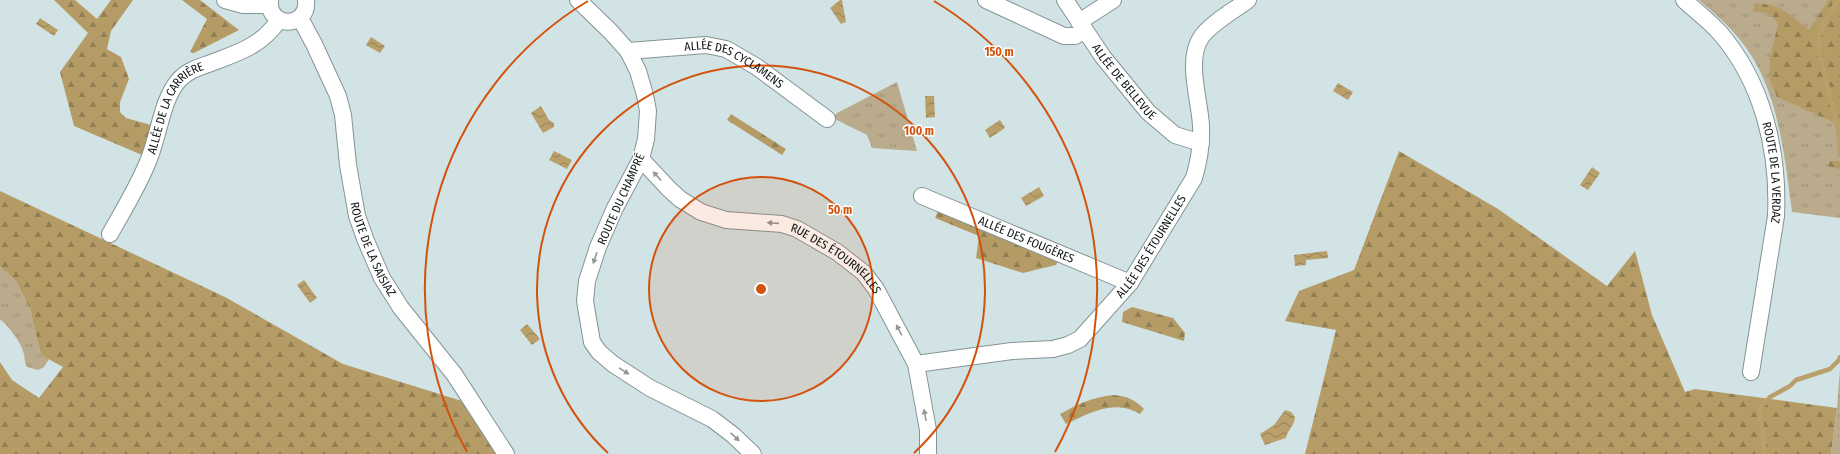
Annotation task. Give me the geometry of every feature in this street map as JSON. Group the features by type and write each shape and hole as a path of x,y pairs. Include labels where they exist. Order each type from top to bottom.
{"street":[{"path":"225,0 243,5 270,2 272,13 279,20 288,22 300,18 306,9 306,0"},
{"name":"ROUTE DU CHAMPRÉ","path":"578,0 628,51 638,71 647,103 647,129 641,159 614,208 589,274 586,287 585,301 592,342 599,352 612,364 650,388 712,419 733,435 753,454"},
{"path":"986,0 1064,36 1075,36 1082,27 1113,0"},
{"name":"ALLÉE DE BELLEVUE","path":"1065,0 1082,27 1124,85 1160,124 1178,137 1201,142"},
{"name":"ALLÉE DES ÉTOURNELLES","path":"916,364 1012,351 1043,350 1068,345 1085,335 1130,283 1194,178 1198,162 1202,127 1194,64 1195,50 1206,32 1248,0"},
{"name":"ROUTE DE LA VERDAZ","path":"1684,0 1719,33 1746,70 1756,91 1774,157 1777,189 1776,216 1751,372"},
{"name":"ROUTE DE LA SAISIAZ","path":"300,18 338,96 343,114 348,165 357,216 382,278 401,308 454,374 506,454"},
{"name":"ALLÉE DE LA CARRIÈRE","path":"110,234 147,165 156,143 165,106 176,84 189,72 234,55 259,41 268,35 279,20"},
{"name":"ALLÉE DES CYCLAMENS","path":"628,51 706,45 726,49 757,67 827,119"},
{"name":"RUE DES ÉTOURNELLES","path":"641,159 680,199 701,212 726,220 773,223 789,226 806,233 846,259 864,273 876,289 916,364 928,430 928,454"},
{"name":"ALLÉE DES FOUGÈRES","path":"922,196 1130,283"}],"green space":[{"path":"54,0 75,0 97,19 111,0 133,0 111,31 107,49 121,57 129,79 120,102 120,112 126,118 151,125 142,155 74,126 60,72 88,33"},
{"path":"182,0 200,0 239,30 194,53 190,52 207,19"},
{"path":"1699,0 1840,0 1840,218 1792,212 1778,123 1764,80 1754,60 1741,41"},
{"path":"1828,0 1840,0 1840,125 1777,97 1769,78 1770,58 1778,24 1770,15 1753,11 1755,4 1778,7 1791,15 1809,30"},
{"path":"897,82 917,151 872,148 867,135 833,118 837,113"},
{"path":"731,114 786,149 782,155 727,120"},
{"path":"1399,151 1498,209 1607,286 1635,251 1652,315 1685,392 1695,389 1837,408 1831,454 1305,454 1336,330 1285,321 1299,291 1354,270"},
{"path":"1829,161 1840,161 1840,169 1828,166"},
{"path":"0,191 225,297 343,364 462,401 501,454 0,454 0,362 12,380 39,398 63,367 41,355 30,309 16,281 0,267"},
{"path":"938,211 1058,261 1056,265 1023,273 976,258 979,236 935,218"},
{"path":"0,267 16,281 30,309 41,355 49,359 44,367 38,370 27,367 20,343 10,329 0,320"},
{"path":"1132,307 1173,318 1185,333 1184,341 1122,322 1123,312"},
{"path":"1840,369 1840,454 1831,454 1837,408"},
{"path":"1113,395 1130,399 1144,409 1140,414 1130,410 1112,407 1085,415 1066,424 1060,414 1073,407 1099,397"}],"water":[{"path":"842,0 846,22 841,24 830,8"},
{"path":"40,18 58,30 54,36 36,24"},
{"path":"371,37 385,46 380,53 366,45"},
{"path":"1338,83 1353,92 1348,100 1333,91"},
{"path":"925,96 934,96 935,117 926,118"},
{"path":"541,106 549,120 554,123 554,127 543,133 531,113"},
{"path":"1000,120 1005,128 990,138 985,130"},
{"path":"554,151 572,160 567,169 549,160"},
{"path":"1592,167 1600,173 1588,190 1580,185"},
{"path":"1039,187 1044,196 1026,206 1021,198"},
{"path":"1327,251 1328,258 1306,260 1306,265 1295,266 1294,255"},
{"path":"304,280 317,298 310,303 297,285"},
{"path":"527,324 540,339 532,345 520,330"},
{"path":"1285,410 1291,412 1295,417 1286,438 1265,445 1260,434 1274,425"}],"waterway":[{"path":"1838,0 1825,21 1819,36 1819,52 1839,133 1840,154"},
{"path":"1765,454 1760,408 1770,397 1790,386 1796,380 1830,369 1840,357"}]}
